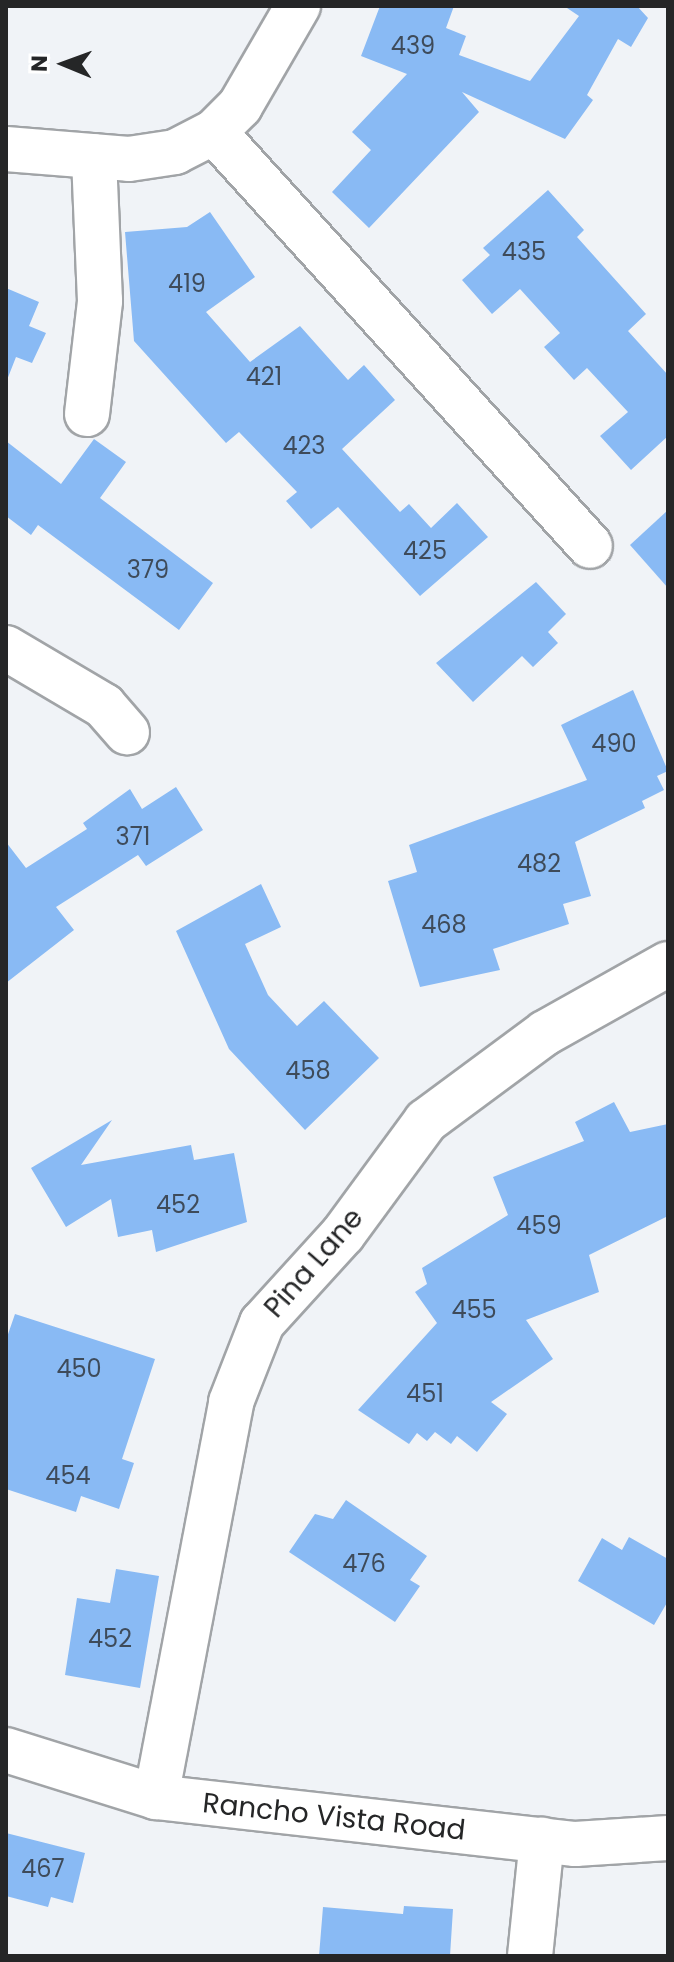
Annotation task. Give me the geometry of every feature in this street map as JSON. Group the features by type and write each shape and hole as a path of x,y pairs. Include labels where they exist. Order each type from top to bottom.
{"street":[{"path":"6,149 94,156 175,152 214,132 240,106 298,6"},
{"path":"214,132 590,546"},
{"path":"87,414 100,301 94,156"},
{"path":"6,648 104,706 127,732"},
{"name":"Pina Lane","path":"156,1797 231,1402 262,1323 343,1234 426,1121 545,1033 668,964"},
{"name":"Rancho Vista Road","path":"6,1750 156,1797 542,1840 668,1838"},
{"path":"530,1956 542,1840"}],"building":[{"path":"380,6 454,6 446,28 466,36 459,55 530,81 579,16 564,6 637,6 648,18 631,47 618,39 587,95 593,100 565,139 462,92 479,112 369,228 332,192 371,150 352,132 407,74 361,56"},
{"path":"548,190 584,230 577,237 646,314 628,331 668,375 668,436 631,470 600,436 628,412 587,368 574,380 544,347 560,333 520,289 492,314 462,280 490,255 483,248"},
{"path":"210,212 255,277 206,312 250,362 300,326 348,380 364,365 395,400 342,449 400,512 409,504 431,528 457,503 488,537 420,596 338,507 311,529 286,501 297,492 239,432 226,443 134,341 125,232 187,227"},
{"path":"6,288 39,302 29,326 46,333 32,363 16,357 7,380"},
{"path":"94,439 126,462 100,498 213,583 179,630 38,525 31,535 6,516 6,441 61,484"},
{"path":"668,510 668,588 630,545"},
{"path":"536,582 566,614 548,632 558,643 533,667 522,656 473,702 436,663"},
{"path":"633,690 668,771 657,776 664,790 642,801 645,808 575,842 591,896 563,904 569,924 493,949 500,970 420,987 388,881 417,872 409,845 587,780 561,725"},
{"path":"176,787 203,830 146,866 138,855 56,907 74,930 6,983 6,842 26,868 87,829 83,823 130,789 142,809"},
{"path":"261,884 281,927 245,944 268,995 297,1026 324,1001 379,1058 305,1130 229,1049 176,931"},
{"path":"614,1102 630,1132 668,1124 668,1216 589,1255 599,1292 526,1320 553,1359 491,1402 507,1414 477,1452 457,1436 451,1444 435,1432 427,1441 417,1433 409,1444 358,1410 437,1323 415,1292 427,1284 422,1268 508,1215 493,1177 584,1141 575,1122"},
{"path":"112,1120 81,1165 191,1145 194,1160 234,1153 247,1222 156,1252 152,1230 118,1237 111,1199 66,1227 31,1168"},
{"path":"15,1314 155,1359 122,1459 134,1463 119,1509 81,1496 76,1512 6,1489 6,1340"},
{"path":"346,1500 427,1556 410,1580 420,1586 395,1622 289,1552 315,1514 333,1519"},
{"path":"629,1537 668,1559 668,1601 654,1625 578,1581 602,1538 622,1550"},
{"path":"116,1569 159,1576 140,1688 65,1675 77,1598 110,1603"},
{"path":"6,1833 85,1853 73,1903 51,1897 48,1907 6,1896"},
{"path":"404,1906 453,1909 450,1956 319,1956 323,1907 403,1914"}]}
